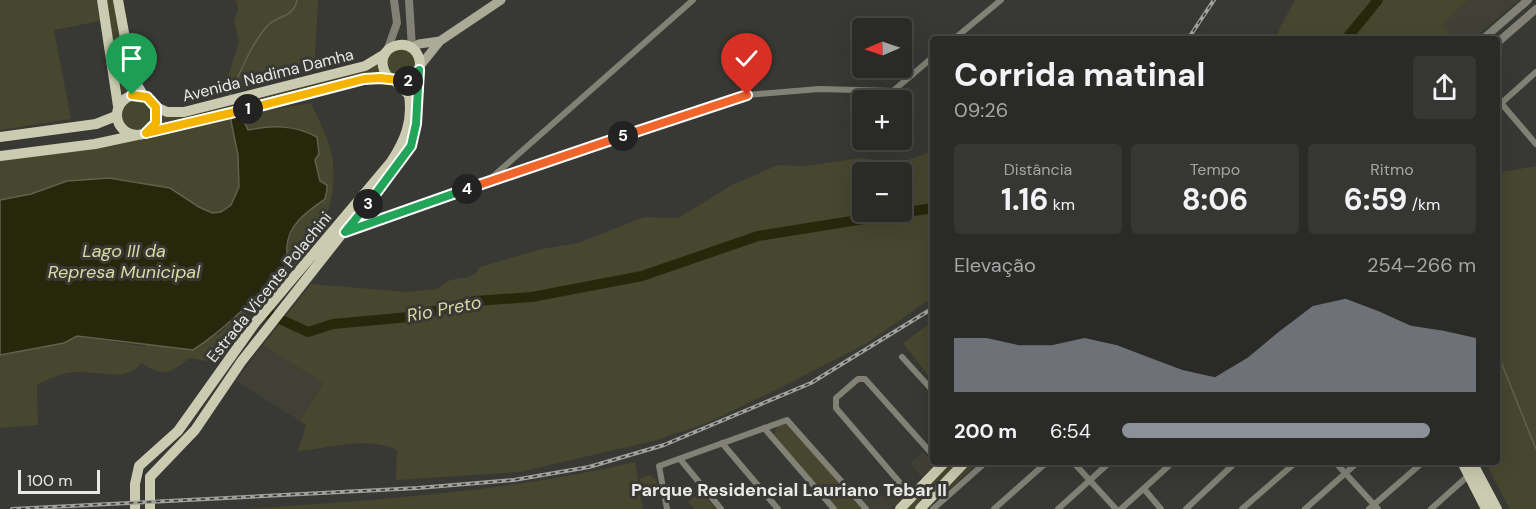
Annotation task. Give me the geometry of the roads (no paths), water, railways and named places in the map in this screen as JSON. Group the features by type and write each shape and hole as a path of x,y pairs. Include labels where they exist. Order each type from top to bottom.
{"main road":[{"path":"0,137 96,124 117,111 132,95 143,95 151,99 156,107 156,123 142,134 121,127 117,111 102,0"},
{"path":"118,0 132,76 143,95"},
{"path":"440,41 397,45 386,53 383,65 394,80 408,82 440,41 501,0"},
{"path":"415,44 419,68"},
{"name":"Avenida Nadima Damha","path":"156,107 167,112 184,112 365,66 386,53"},
{"name":"Estrada Vicente Polachini","path":"150,509 150,477 188,438 265,332 411,146 416,124 419,68"},
{"name":"Avenida Nadima Damha","path":"0,156 95,144 355,81 394,80"},
{"name":"Estrada Vicente Polachini","path":"135,509 134,489 139,466 178,431 255,323 391,162 404,141 410,121 410,95 394,80"},
{"path":"900,509 940,465"},
{"path":"920,509 962,465"},
{"path":"1464,465 1486,509"},
{"path":"1474,465 1497,509"}],"street":[{"path":"386,53 397,23 394,0"},
{"path":"409,0 415,44"},
{"path":"485,183 693,0"},
{"path":"958,36 1001,0"},
{"path":"1486,36 1528,0 1536,9 1500,40"},
{"path":"345,232 747,95 819,89 893,90 930,59"},
{"path":"1500,104 1535,75"},
{"path":"1500,106 1536,144"},
{"path":"902,357 930,388"},
{"path":"912,496 836,408 834,401 858,379 865,379 930,452"},
{"path":"667,509 660,466 787,420 866,509"},
{"path":"773,438 774,424"},
{"path":"764,428 834,509"},
{"path":"722,443 778,509"},
{"path":"680,459 721,509"},
{"path":"933,509 983,465"},
{"path":"994,509 1044,465"},
{"path":"1076,465 1116,509"},
{"path":"1058,509 1107,465"},
{"path":"1121,509 1170,465"},
{"path":"1186,509 1233,465"},
{"path":"1242,509 1292,465"},
{"path":"1338,465 1374,508 1419,465"},
{"path":"1305,509 1355,465"},
{"path":"1431,509 1469,475"},
{"path":"1144,489 1161,509"}],"water":[{"name":"Lago III da Represa Municipal","path":"241,115 248,130 283,127 300,130 317,137 319,154 315,160 320,181 327,185 325,199 300,219 291,231 288,239 286,266 253,300 218,332 193,350 77,336 64,343 0,355 0,200 31,194 67,181 109,178 170,188 199,207 212,213 221,212 231,205 239,187 238,155 231,121 232,117"}],"waterway":[{"path":"230,95 246,59 261,34 271,23 292,11 297,0"},
{"name":"Rio Preto","path":"1348,36 1378,0"},
{"name":"Rio Preto","path":"236,299 308,332 333,324 409,317 475,301 532,297 642,276 758,236 930,208"},
{"path":"1500,359 1536,449"}],"railway":[{"path":"1190,36 1214,0"},
{"path":"12,509 418,488 514,480 589,467 664,445 811,383 930,310"}],"district":[{"name":"Parque Residencial Lauriano Tebar II","path":"789,490"}]}
